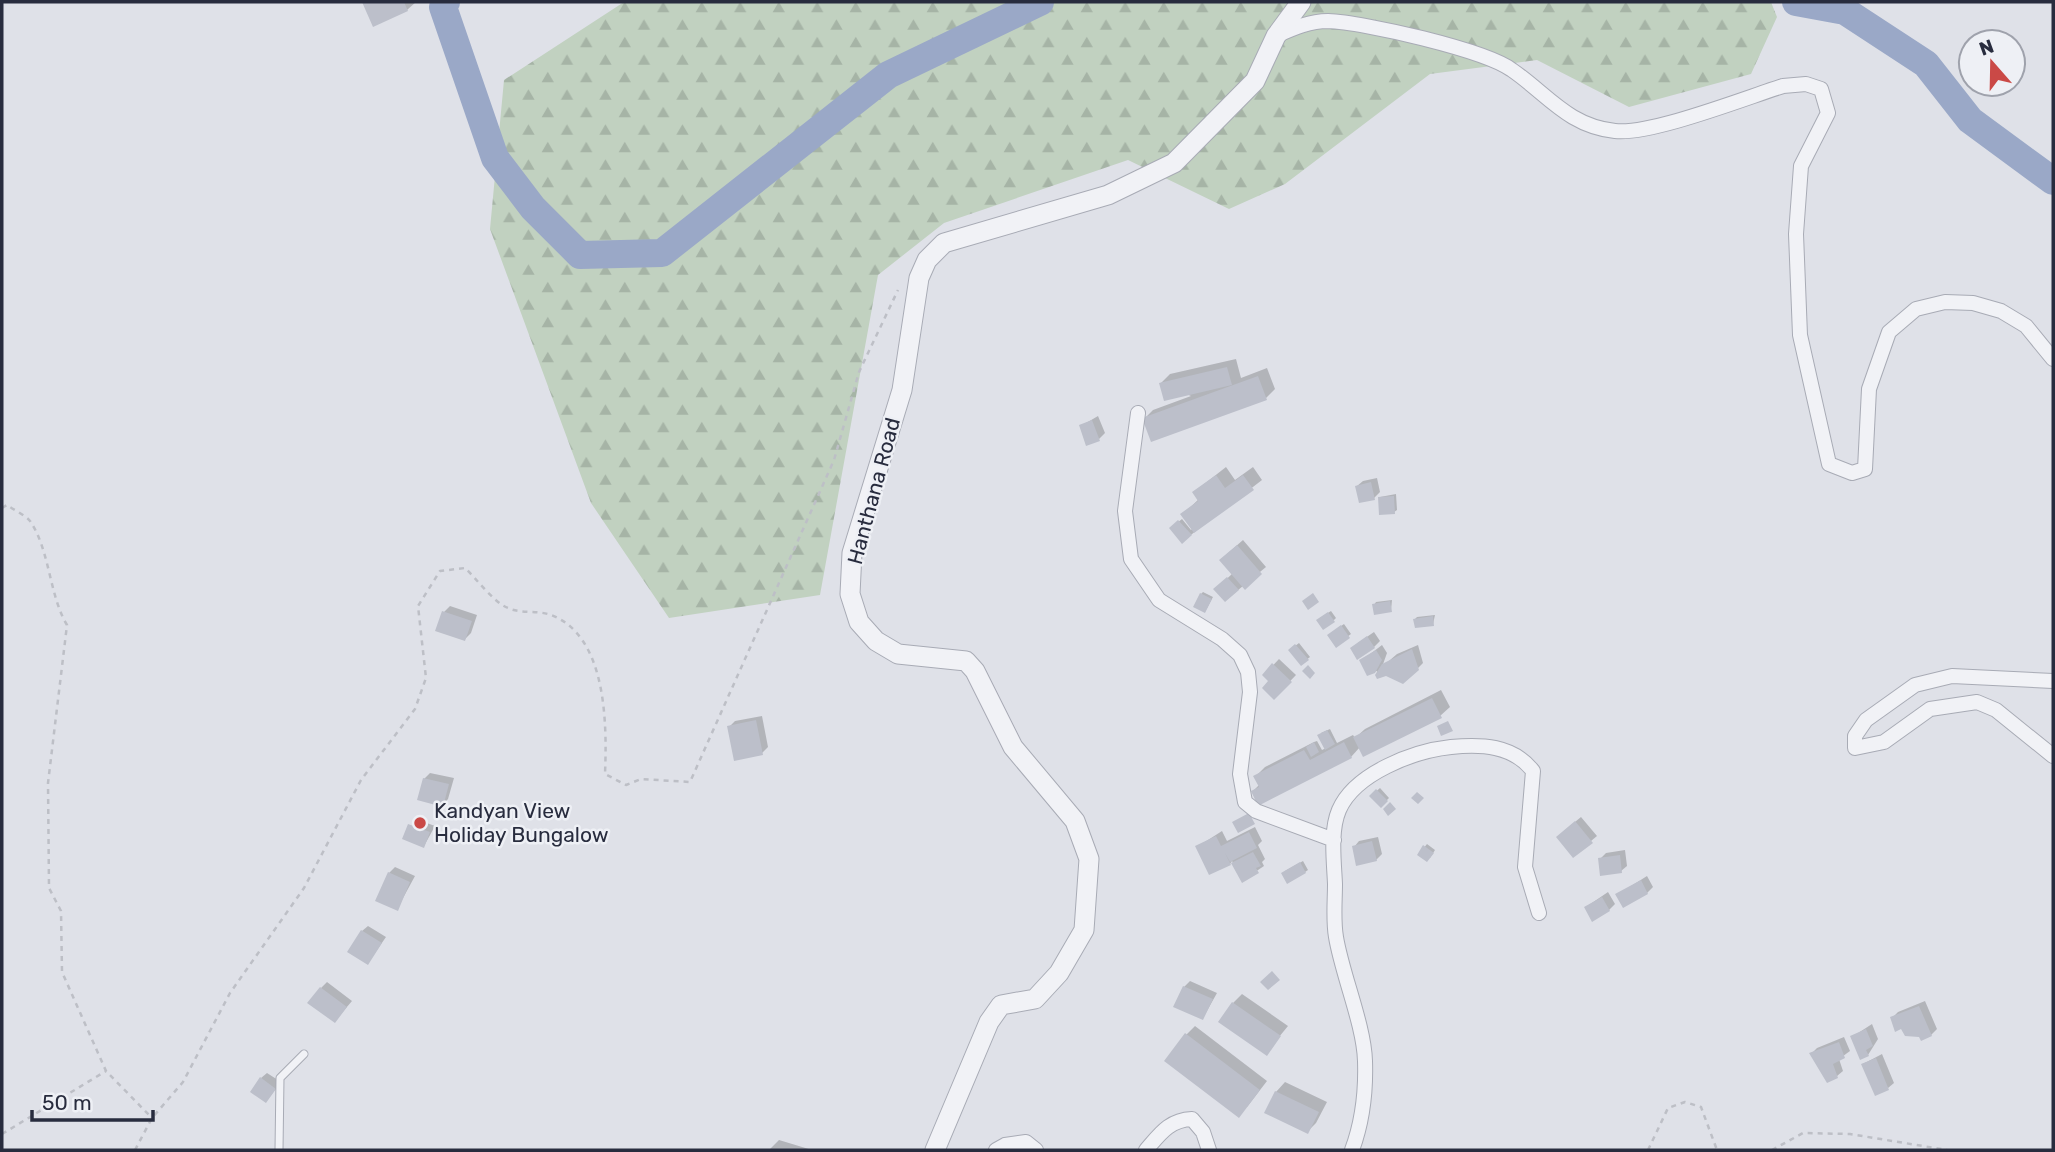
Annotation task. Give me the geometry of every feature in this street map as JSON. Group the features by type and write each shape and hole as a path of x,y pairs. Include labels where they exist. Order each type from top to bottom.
{"street":[{"name":"Hanthana Road","path":"935,1150 989,1022 1001,1005 1035,999 1059,973 1084,930 1089,859 1075,821 1013,747 975,671 966,662 898,654 876,641 859,622 850,594 852,553 902,390 919,278 927,260 944,243 1108,195 1174,163 1255,81 1276,36 1301,2"},
{"path":"1276,36 1304,24 1329,21 1442,43 1510,68 1567,117 1615,131 1651,127 1783,86 1806,84 1821,89 1828,113 1801,166 1796,234 1800,335 1829,464 1852,474 1865,469 1869,389 1889,332 1916,309 1945,302 1973,303 2001,312 2026,326 2053,359"},
{"path":"1138,413 1125,511 1131,559 1159,600 1222,639 1240,655 1248,672 1251,692 1240,774 1245,803 1256,811 1334,840"},
{"path":"2053,681 1952,676 1915,685 1866,720 1855,736 1855,748 1884,742 1930,709 1977,702 1996,710 2053,755"},
{"path":"1352,1150 1360,1128 1365,1059 1335,935 1334,840 1338,811 1348,795 1384,766 1438,748 1474,744 1500,748 1525,761 1533,771 1525,867 1539,913"},
{"path":"1146,1150 1170,1125 1178,1120 1192,1119 1203,1132 1209,1150"},
{"path":"996,1150 1005,1145 1026,1142 1036,1150"}],"lane":[{"path":"279,1150 280,1078 304,1054"}],"path":[{"path":"135,1150 152,1118 183,1082 230,993 304,888 361,780 415,709 426,678 418,606 440,571 464,568 507,608 552,615 584,637 600,684 607,730 605,774 626,785 641,779 690,782 834,460 859,372 905,279 919,278"},
{"path":"2,508 7,505 29,520 53,580 56,608 67,625 48,783 49,888 61,911 62,972 106,1071 152,1118"},
{"path":"2,1134 106,1071"},
{"path":"1648,1150 1668,1108 1685,1102 1700,1107 1717,1150"},
{"path":"1772,1150 1803,1133 1850,1134 1947,1150"}],"green space":[{"path":"624,2 1771,2 1777,17 1751,74 1629,107 1537,60 1430,74 1285,184 1229,209 1128,160 944,223 878,275 820,595 669,618 591,503 490,229 504,80"}],"building":[{"path":"362,2 404,2 408,11 373,27"},
{"path":"1227,367 1232,385 1164,401 1159,383"},
{"path":"1258,376 1267,400 1151,442 1142,418"},
{"path":"1092,420 1100,441 1086,446 1079,425"},
{"path":"1216,475 1225,488 1243,475 1254,490 1194,533 1180,514 1198,501 1192,492"},
{"path":"1371,482 1375,500 1359,503 1355,486"},
{"path":"1394,496 1395,514 1379,515 1378,497"},
{"path":"1178,520 1192,535 1182,544 1169,528"},
{"path":"1237,545 1262,574 1245,590 1219,560"},
{"path":"1227,577 1239,590 1225,602 1213,589"},
{"path":"1200,593 1212,599 1205,613 1193,607"},
{"path":"1313,593 1319,602 1308,610 1302,601"},
{"path":"1390,601 1392,612 1374,615 1372,604"},
{"path":"442,611 472,621 465,641 435,631"},
{"path":"1328,612 1335,622 1323,630 1316,620"},
{"path":"1433,616 1434,626 1415,628 1413,619"},
{"path":"1341,625 1350,638 1336,648 1327,635"},
{"path":"1367,636 1375,648 1357,660 1350,648"},
{"path":"1295,644 1309,660 1301,666 1288,650"},
{"path":"1412,649 1419,670 1403,684 1386,676 1377,679 1375,675 1382,664"},
{"path":"1376,650 1382,660 1375,673 1367,676 1359,660"},
{"path":"1272,663 1292,682 1274,700 1262,688 1268,681 1262,675"},
{"path":"1308,665 1315,673 1310,679 1302,671"},
{"path":"1432,698 1442,718 1363,757 1353,737"},
{"path":"756,720 763,755 734,761 727,726"},
{"path":"1448,721 1453,731 1441,736 1437,726"},
{"path":"1327,730 1335,744 1325,750 1317,735"},
{"path":"1314,742 1319,752 1311,757 1306,747"},
{"path":"1344,742 1352,758 1258,806 1251,791 1259,787 1253,776 1304,750 1310,760"},
{"path":"423,778 449,784 443,807 417,800"},
{"path":"1376,789 1388,801 1381,808 1369,796"},
{"path":"1417,792 1424,798 1418,804 1411,798"},
{"path":"1390,802 1396,809 1388,816 1383,809"},
{"path":"1249,813 1255,824 1238,833 1232,822"},
{"path":"1575,821 1593,843 1573,858 1556,837"},
{"path":"408,824 430,832 424,848 402,839"},
{"path":"1249,832 1257,848 1230,862 1225,853 1231,865 1209,875 1195,846 1216,836 1221,846"},
{"path":"1372,841 1377,861 1356,866 1352,846"},
{"path":"1423,845 1434,853 1427,862 1417,855"},
{"path":"1253,852 1261,866 1256,868 1259,873 1242,883 1231,863"},
{"path":"1620,855 1622,873 1600,876 1598,858"},
{"path":"1300,862 1306,873 1287,884 1281,873"},
{"path":"388,872 410,882 398,911 375,901"},
{"path":"1641,880 1648,894 1623,908 1615,894"},
{"path":"1602,897 1610,911 1592,922 1584,907"},
{"path":"361,930 382,943 368,965 347,952"},
{"path":"1272,971 1280,980 1268,990 1260,982"},
{"path":"1183,986 1213,999 1203,1020 1173,1007"},
{"path":"320,987 347,1007 335,1023 307,1003"},
{"path":"1232,1002 1281,1036 1267,1056 1218,1022"},
{"path":"1919,1006 1932,1036 1921,1041 1919,1037 1905,1036 1901,1029 1895,1032 1890,1017"},
{"path":"1866,1029 1873,1046 1866,1050 1869,1056 1860,1060 1850,1036"},
{"path":"1185,1033 1260,1090 1239,1118 1164,1061"},
{"path":"1839,1042 1845,1058 1833,1064 1838,1078 1827,1083 1809,1053"},
{"path":"1876,1058 1889,1090 1875,1096 1861,1064"},
{"path":"260,1077 276,1089 266,1103 250,1092"},
{"path":"1275,1091 1319,1112 1308,1134 1264,1113"}],"waterway":[{"path":"446,2 443,7 495,158 533,208 580,255 662,253 888,75 1040,2"},
{"path":"1796,2 1845,11 1926,64 1970,120 2053,181"}],"place":[{"name":"Kandyan View Holiday Bungalow","path":"420,823"}]}
